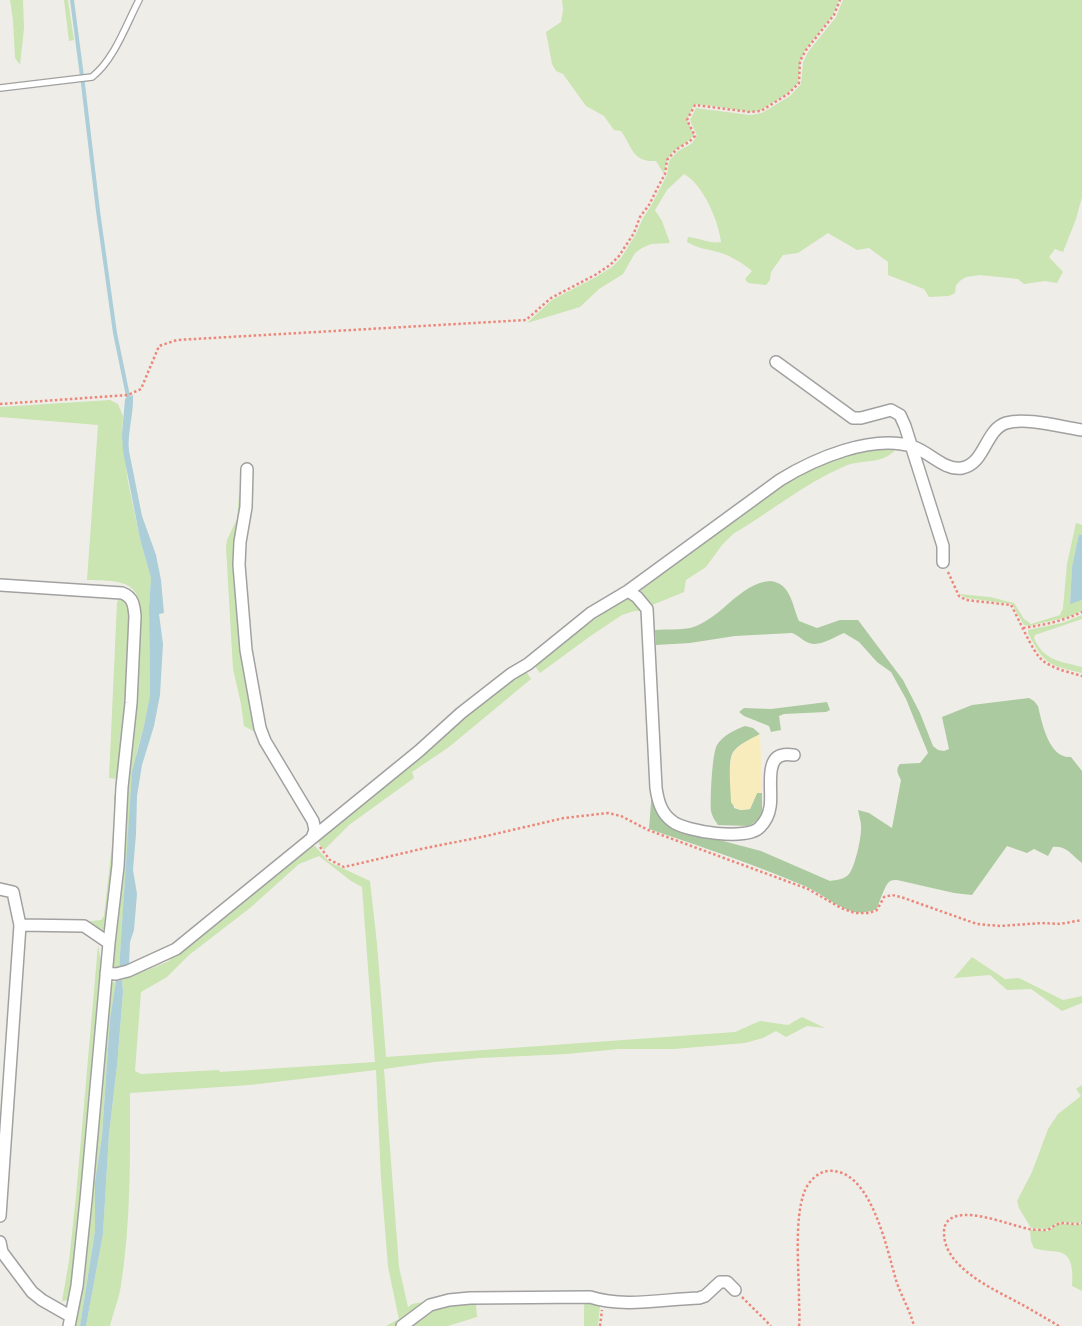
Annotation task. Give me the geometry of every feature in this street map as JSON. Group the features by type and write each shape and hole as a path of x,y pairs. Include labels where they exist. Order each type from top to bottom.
{"street":[{"path":"776,362 853,418 861,418 891,410 900,416 912,447 943,546 943,562"},
{"path":"111,973 128,971 176,949 419,752 462,713 511,674 528,664 591,613 628,591 772,486 802,467 843,451 863,446 898,444 912,447 953,468 961,468 969,466 975,461 995,432 1006,424 1032,422 1082,430"},
{"path":"247,469 246,507 240,542 239,565 246,650 264,741 314,821 315,830 312,838"},
{"path":"0,585 122,593 129,596 134,603 135,616 131,703 122,787 118,866 109,943 111,973 77,1286 70,1321 32,1292 2,1252 0,1242"},
{"path":"628,591 637,597 647,609 656,788 659,804 671,821 684,828 737,835 755,832 766,818 770,806 771,767 774,760 781,754 794,755"},
{"path":"0,889 13,892 20,925 0,1216"},
{"path":"20,925 84,926 109,943"},
{"path":"402,1326 430,1305 450,1300 470,1298 590,1297 602,1301 654,1301 699,1298 706,1296 720,1282 727,1282 735,1290"}],"lane":[{"path":"0,88 92,77 101,70 110,58 139,0"}],"path":[{"path":"0,404 128,395 142,389 159,346 177,340 526,320 551,298 610,265 619,256 634,233 640,217 649,205 665,174 667,160 672,153 695,136 687,120 694,105 750,112 762,111 788,94 799,83 800,61 806,50 834,16 840,0"},
{"path":"943,562 959,596 966,600 1011,605 1035,651 1042,660 1054,667 1082,676"},
{"path":"1023,628 1043,625 1082,612"},
{"path":"312,838 330,860 344,867 564,818 608,813 621,816 648,830 808,889 841,908 855,913 869,913 877,910 884,897 892,895 977,924 1000,926 1042,923 1060,924 1082,920"},
{"path":"799,1326 798,1245 802,1201 808,1184 823,1172 830,1171 846,1176 863,1189 882,1230 896,1282 911,1314 914,1326"},
{"path":"1059,1326 995,1290 963,1269 950,1253 946,1243 944,1233 946,1224 950,1219 967,1215 1030,1229 1048,1230 1058,1223 1082,1223"},
{"path":"735,1290 771,1326"},
{"path":"600,1326 602,1301"}],"green space":[{"path":"10,0 23,0 24,28 20,65 15,58"},
{"path":"64,0 68,0 74,40 69,41"},
{"path":"562,0 839,0 833,15 805,50 800,61 798,83 788,93 761,110 750,112 694,104 687,120 694,135 674,150 668,158 664,174 656,161 642,159 634,153 621,131 614,130 604,116 586,106 563,74 556,71 552,64 546,32 561,22"},
{"path":"843,0 1082,0 1082,197 1076,219 1063,252 1055,249 1049,257 1063,272 1057,283 1045,281 1024,284 1018,279 980,275 966,277 961,280 956,285 955,293 949,296 929,297 924,289 888,275 888,262 869,248 857,250 828,233 798,253 783,255 771,272 770,280 766,285 748,283 745,279 752,271 741,263 725,254 699,248 687,242 688,237 721,242 717,224 709,204 698,186 684,174 667,190 655,210 662,221 670,243 651,244 642,248 635,253 623,274 599,289 580,307 527,323 552,300 596,277 612,267 621,258 667,175 669,161 678,151 691,144 697,136 690,120 696,108 750,115 762,113 790,96 801,84 803,62 808,52 836,17"},
{"path":"110,400 118,404 123,416 122,434 128,482 140,539 151,578 149,607 150,695 137,751 128,839 119,970 116,970 112,963 139,624 138,599 134,590 122,583 87,580 98,425 0,417 0,407"},
{"path":"896,449 884,458 850,464 829,474 733,534 722,545 706,567 686,580 684,592 652,605 641,593 641,588 706,538 794,476 816,465 849,454"},
{"path":"239,495 244,495 237,547 257,733 244,726 233,669 226,547 227,540 237,519"},
{"path":"1076,523 1082,525 1082,535 1079,534 1072,567 1070,603 1082,600 1082,611 1068,617 1029,626 1024,625 1012,604 966,598 959,594 990,597 1014,603 1024,619 1031,624 1060,615 1063,608 1067,564"},
{"path":"770,581 777,583 787,590 799,621 817,628 840,620 858,620 903,680 920,713 933,746 938,750 944,751 949,749 942,717 972,705 1029,698 1034,701 1038,706 1044,730 1052,746 1063,756 1071,757 1082,771 1082,863 1069,852 1058,847 1053,847 1048,856 1034,849 1027,853 1007,846 972,895 893,880 889,882 882,894 877,909 869,912 854,912 788,879 729,856 649,829 652,789 658,814 670,827 761,851 830,881 845,877 854,865 861,831 858,810 869,813 892,828 901,780 898,766 900,764 920,763 928,753 906,699 891,672 877,662 859,642 844,633 822,643 813,644 792,633 735,636 690,643 656,645 655,630 686,629 701,624 749,588 759,583"},
{"path":"119,598 126,600 132,612 122,753 117,779 109,778 117,603"},
{"path":"628,599 636,601 645,611 634,611 622,615 540,673 534,665 603,613 619,602"},
{"path":"1082,615 1082,619 1035,635 1034,638 1038,646 1048,656 1082,667 1082,673 1061,668 1048,662 1038,651 1028,630 1062,623"},
{"path":"525,670 531,679 449,747 412,772 414,778 349,825 324,850 319,844 318,839 466,713"},
{"path":"827,702 830,710 826,712 784,714 779,716 781,730 771,732 769,726 744,716 739,712 744,708 771,709"},
{"path":"745,726 753,728 760,734 738,747 731,757 730,771 734,808 740,810 750,809 757,793 762,793 761,818 749,826 718,825 711,811 715,750 719,742 726,736"},
{"path":"114,795 119,798 107,925 101,932 83,922 101,920 104,916 114,827"},
{"path":"315,846 329,862 370,881 386,1057 735,1032 760,1021 788,1025 802,1017 825,1028 807,1026 786,1037 776,1031 763,1038 745,1043 674,1049 619,1049 567,1054 480,1058 384,1069 399,1267 408,1307 412,1304 445,1298 396,1326 386,1326 399,1319 388,1267 381,1179 376,1070 250,1085 130,1093 127,1237 120,1290 110,1326 86,1326 103,1234 109,1134 123,992 122,980 167,962 309,847","holes":["319,856 351,881 362,887 375,1062 220,1072 219,1070 141,1074 135,1071 141,992 167,977 189,955 250,908 299,864"]},
{"path":"98,945 101,963 76,1263 69,1300 62,1301 69,1261 76,1196"},
{"path":"972,957 1005,979 1019,978 1063,1000 1082,996 1082,1003 1062,1011 1031,989 1007,990 990,975 954,978"},
{"path":"116,981 110,1019 102,1136 95,1182 95,1231 80,1326 74,1326 110,984"},
{"path":"1082,1085 1082,1222 1062,1222 1048,1229 1031,1228 1017,1201 1032,1172 1048,1129 1058,1114 1081,1096 1076,1089"},
{"path":"1058,1223 1082,1224 1082,1291 1072,1286 1072,1267 1066,1255 1034,1248 1031,1241 1030,1230 1048,1231"},
{"path":"584,1300 600,1306 598,1326 584,1326"},
{"path":"476,1304 477,1317 448,1326 410,1326 429,1311"}],"sand":[{"path":"760,734 762,793 757,793 750,809 739,809 731,802 730,769 732,757 739,747"}],"water":[{"path":"133,395 129,451 142,516 156,555 161,580 164,613 159,614 163,644 160,695 154,726 142,765 137,796 133,870 137,894 134,930 130,942 129,965 119,970 132,772 150,695 149,607 151,578 140,539 123,451 122,434 125,399"},
{"path":"1079,534 1082,535 1082,600 1070,604 1072,567"},
{"path":"122,980 123,992 109,1134 103,1234 86,1326 80,1326 95,1231 95,1182 102,1136 110,1019 116,981"}],"waterway":[{"path":"72,0 115,333 129,401"}]}
